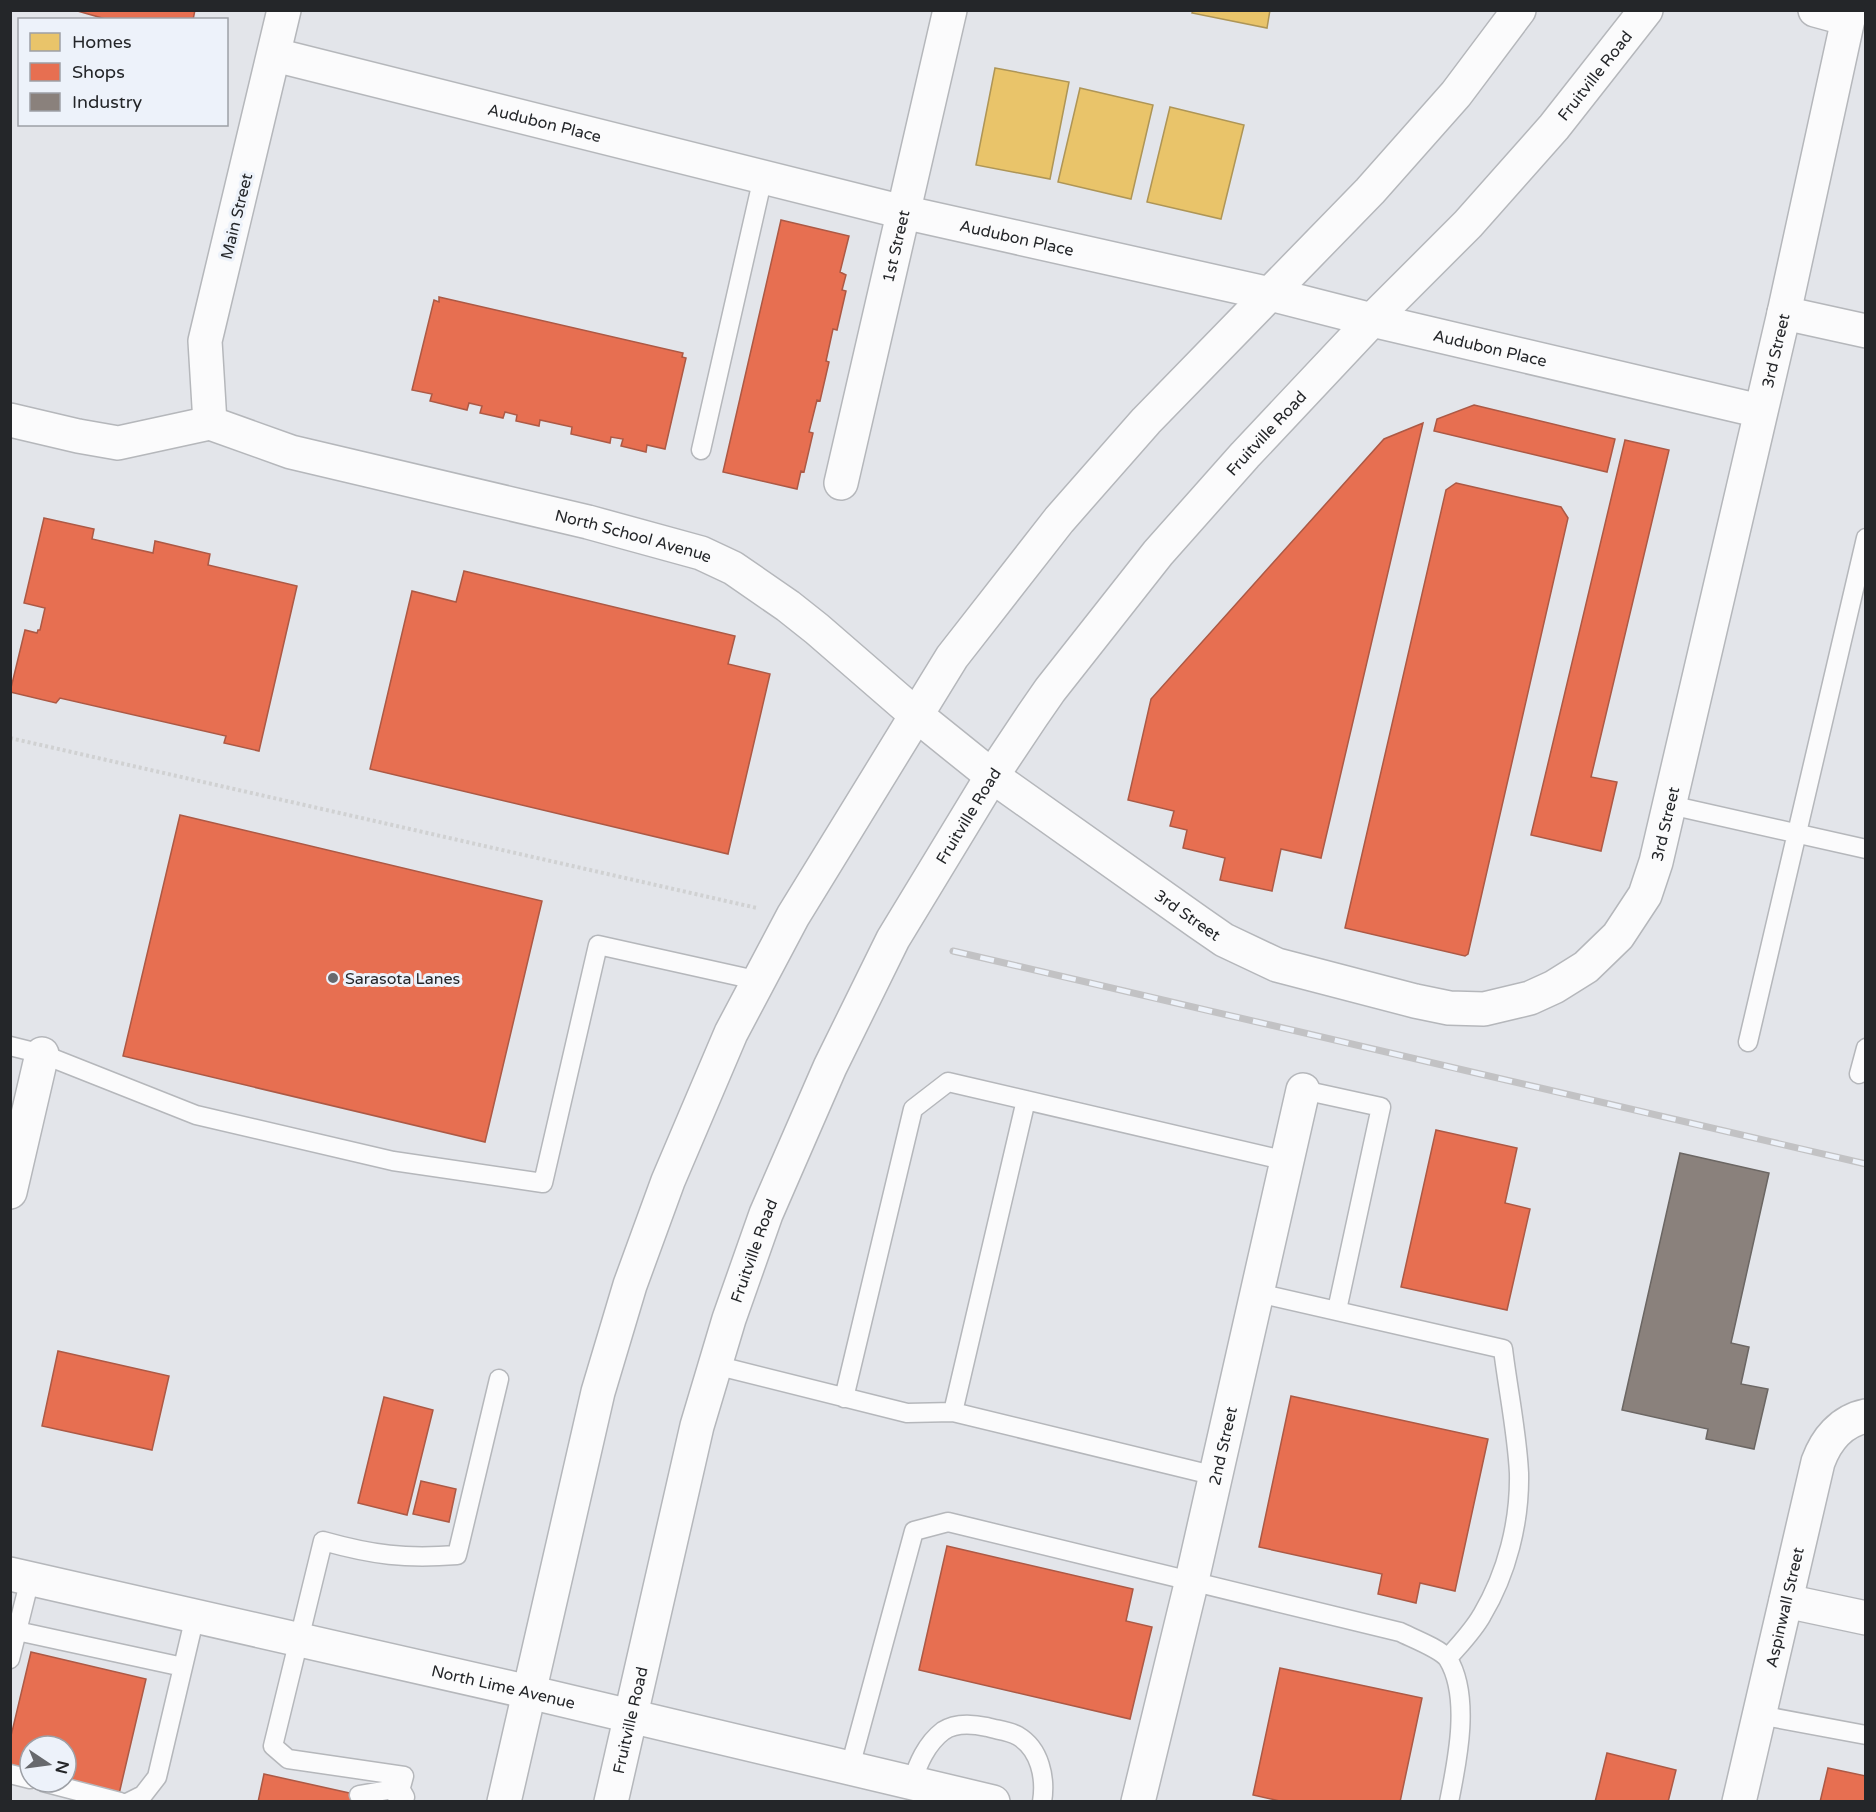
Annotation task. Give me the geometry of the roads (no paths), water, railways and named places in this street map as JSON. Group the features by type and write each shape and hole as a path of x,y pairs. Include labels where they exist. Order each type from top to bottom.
{"street":[{"name":"Main Street","path":"210,423 205,341 284,10"},
{"name":"1st Street","path":"841,483 950,10"},
{"path":"504,1802 598,1392 630,1285 668,1181 731,1033 793,916 952,657 1059,520 1146,421 1370,191 1456,93 1519,10"},
{"name":"Fruitville Road","path":"611,1802 697,1426 729,1319 766,1214 830,1067 893,939 992,776 1050,690 1158,553 1245,454 1372,320 1468,224 1554,127 1646,10"},
{"path":"1815,10 1849,15"},
{"name":"3rd Street","path":"992,776 1224,940 1277,965 1372,992 1449,1008 1485,1009 1530,998 1554,987 1586,967 1618,936 1645,896 1656,862 1784,313 1849,15"},
{"name":"Audubon Place","path":"275,55 903,212 1270,294 1760,411"},
{"path":"1784,313 1866,331"},
{"path":"10,420 118,443 210,423"},
{"name":"North School Avenue","path":"210,423 291,452 588,522 684,546 701,553 733,568 788,606 992,776"},
{"path":"10,1192 42,1054"},
{"name":"2nd Street","path":"1138,1802 1192,1580 1303,1090"},
{"name":"Aspinwall Street","path":"1740,1802 1818,1462 1830,1438 1856,1420"},
{"name":"North Lime Avenue","path":"20,1576 530,1692 993,1802"},
{"path":"1786,1601 1866,1617"}],"lane":[{"path":"701,450 763,177"},
{"path":"1748,1042 1866,538"},
{"path":"1670,804 1866,849"},
{"path":"10,1046 42,1054 196,1115 393,1161 543,1183 598,945 760,981"},
{"path":"1859,1074 1866,1047"},
{"path":"844,1398 913,1109 948,1082 1287,1161"},
{"path":"1303,1090 1381,1107 1337,1310"},
{"path":"953,1412 1026,1100"},
{"path":"1257,1293 1503,1349 1519,1472 1513,1534 1504,1567 1482,1616 1448,1658"},
{"path":"715,1365 907,1413 953,1412 1216,1476"},
{"path":"359,1795 402,1797 404,1776 288,1759 273,1746 323,1541 365,1552 392,1556 419,1558 457,1556 499,1379"},
{"path":"850,1767 914,1531 948,1522 1400,1632 1437,1650 1448,1658 1456,1680 1460,1719 1460,1742 1449,1802"},
{"path":"10,1659 17,1631 20,1576"},
{"path":"129,1802 143,1795 157,1777 195,1616"},
{"path":"17,1631 183,1667"},
{"path":"1759,1715 1866,1735"},
{"path":"912,1782 918,1764 928,1747 943,1731 958,1725 973,1724 1017,1735 1031,1747 1042,1770 1044,1790 1042,1802"},
{"path":"78,1791 120,1802"}],"railway":[{"path":"953,951 1866,1164"}],"place":[{"name":"Sarasota Lanes","path":"333,978"}]}
